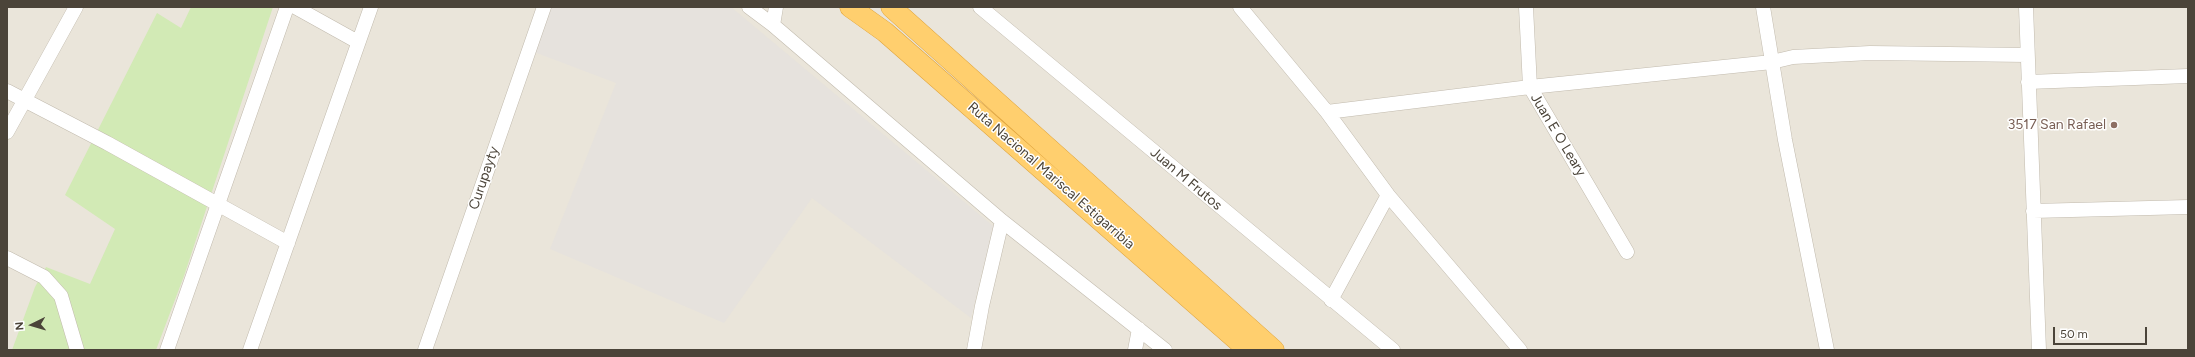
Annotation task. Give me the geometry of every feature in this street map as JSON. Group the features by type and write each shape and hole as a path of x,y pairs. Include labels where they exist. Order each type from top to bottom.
{"highway":[{"name":"Ruta Nacional Mariscal Estigarribia","path":"850,7 897,42 1248,350"},
{"name":"Ruta Nacional Mariscal Estigarribia","path":"891,7 1274,350"}],"street":[{"path":"7,132 76,7"},
{"path":"171,349 218,204 287,7"},
{"path":"295,7 358,42"},
{"path":"250,350 371,7"},
{"name":"Curupayty","path":"425,350 544,7"},
{"path":"749,7 773,25 1002,221 1165,350"},
{"path":"773,25 776,7"},
{"name":"Juan M Frutos","path":"980,7 997,14 1331,300 1393,350"},
{"path":"1240,7 1328,112 1388,195 1520,350"},
{"name":"Juan E O Leary","path":"1526,7 1530,87 1627,252"},
{"path":"1763,7 1785,140 1827,350"},
{"path":"2026,7 2039,350"},
{"path":"1328,112 1530,87 1772,62 1793,57 1870,53 2027,55"},
{"path":"2028,82 2188,76"},
{"path":"7,91 288,243"},
{"path":"1331,300 1388,195"},
{"path":"2033,212 2188,207"},
{"path":"974,350 982,306 1002,221"},
{"path":"7,258 44,277 61,296 77,350"},
{"path":"1135,350 1139,329"}],"shaded area":[{"path":"7,7 2188,7 2188,350 7,350"},
{"path":"550,7 731,7 993,226 971,318 812,198 724,323 550,249 616,83 534,52"}],"green space":[{"path":"191,7 273,7 184,276 156,350 12,350 35,287 46,267 90,284 115,229 65,195 157,13 181,28"}],"place":[{"name":"3517 San Rafael","path":"2114,125"}]}
